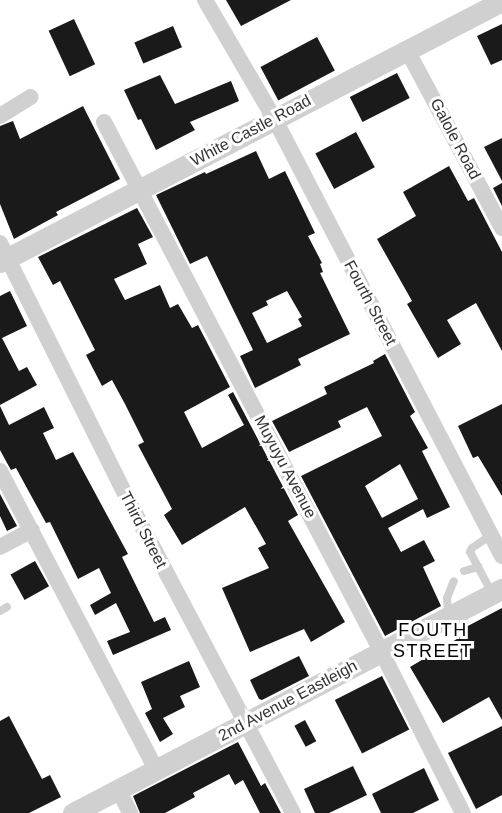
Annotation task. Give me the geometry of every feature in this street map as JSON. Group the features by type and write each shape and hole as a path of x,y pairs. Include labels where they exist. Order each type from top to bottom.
{"street":[{"name":"Fourth Street","path":"205,0 274,118 502,556"},
{"name":"White Castle Road","path":"2,254 140,190 274,118 502,1"},
{"name":"Galole Road","path":"407,50 502,228"},
{"path":"0,116 31,97"},
{"name":"Muyuyu Avenue","path":"104,123 381,651 463,813"},
{"name":"Third Street","path":"2,254 244,724 293,813"},
{"path":"0,472 157,771"},
{"path":"0,547 32,530"},
{"name":"2nd Avenue Eastleigh","path":"73,813 497,591"},
{"path":"118,789 130,813"}],"lane":[{"path":"491,535 472,548 470,552 478,567 497,591"},
{"path":"464,571 478,567"},
{"path":"448,616 447,598 454,581"}],"building":[{"path":"226,0 291,0 241,26"},
{"path":"74,19 95,64 70,76 49,31"},
{"path":"502,24 502,60 491,65 477,36"},
{"path":"173,26 182,47 143,64 134,42"},
{"path":"317,37 335,71 278,101 260,67"},
{"path":"397,73 410,98 362,122 350,97"},
{"path":"160,75 175,104 231,81 239,101 190,122 195,130 156,150 124,90"},
{"path":"83,106 120,179 56,212 58,215 14,239 0,204 0,126 13,121 20,139"},
{"path":"356,132 375,167 334,189 315,154"},
{"path":"502,138 502,181 484,147"},
{"path":"256,151 269,179 285,171 315,233 308,236 322,263 320,264 323,272 320,273 350,334 298,359 301,365 255,388 240,356 253,350 207,256 190,264 156,195 205,172 206,174","holes":["287,291 302,317 298,319 302,326 267,343 252,313 268,305 266,301"]},
{"path":"449,166 468,201 474,198 502,252 502,351 476,303 447,320 461,344 438,358 407,304 412,301 377,239 416,216 403,192"},
{"path":"502,183 502,206 493,188"},
{"path":"137,208 153,237 138,244 147,264 114,279 125,300 160,285 170,308 178,304 192,328 198,325 230,387 184,412 202,448 244,425 228,395 233,392 298,515 288,521 345,622 311,642 304,629 250,652 222,588 269,568 258,548 266,544 245,507 182,545 164,515 172,509 138,445 144,442 125,404 112,380 102,386 86,355 95,350 60,281 53,285 38,257"},
{"path":"10,291 27,326 2,338 19,371 27,367 37,385 0,405 0,296"},
{"path":"385,354 415,412 410,416 428,448 422,451 450,507 427,518 423,509 388,528 401,552 424,540 435,561 423,567 441,606 385,636 301,476 382,436 367,407 338,421 341,427 289,452 272,421 327,394 324,387 374,363 373,361","holes":["400,464 418,499 382,518 365,486"]},
{"path":"502,404 502,496 478,456 473,458 458,426"},
{"path":"0,406 9,425 44,407 54,428 43,433 56,460 73,452 128,554 122,557 154,622 165,617 171,630 113,655 107,641 130,632 116,603 95,615 90,605 111,593 99,568 78,579 50,522 46,523 16,468 11,470 0,450"},
{"path":"0,494 17,526 7,531 0,516"},
{"path":"35,561 49,586 25,600 11,575"},
{"path":"502,608 502,720 489,697 443,723 410,667 467,633 464,628"},
{"path":"299,656 309,676 262,700 259,699 250,680"},
{"path":"189,661 200,687 180,696 185,707 163,718 173,734 160,742 145,713 152,709 141,682"},
{"path":"382,676 409,729 362,754 335,700"},
{"path":"9,716 42,779 50,775 61,797 29,813 0,813 0,721"},
{"path":"305,720 316,741 306,747 294,726"},
{"path":"502,726 502,795 476,809 448,753"},
{"path":"238,742 261,786 265,783 281,813 260,813 243,780 235,785 229,774 193,793 195,797 165,813 140,813 133,796"},
{"path":"353,766 367,795 329,813 315,813 304,789"},
{"path":"424,768 439,800 413,813 381,813 372,794"}],"district":[{"name":"FOUTH STREET","path":"433,641"}]}
